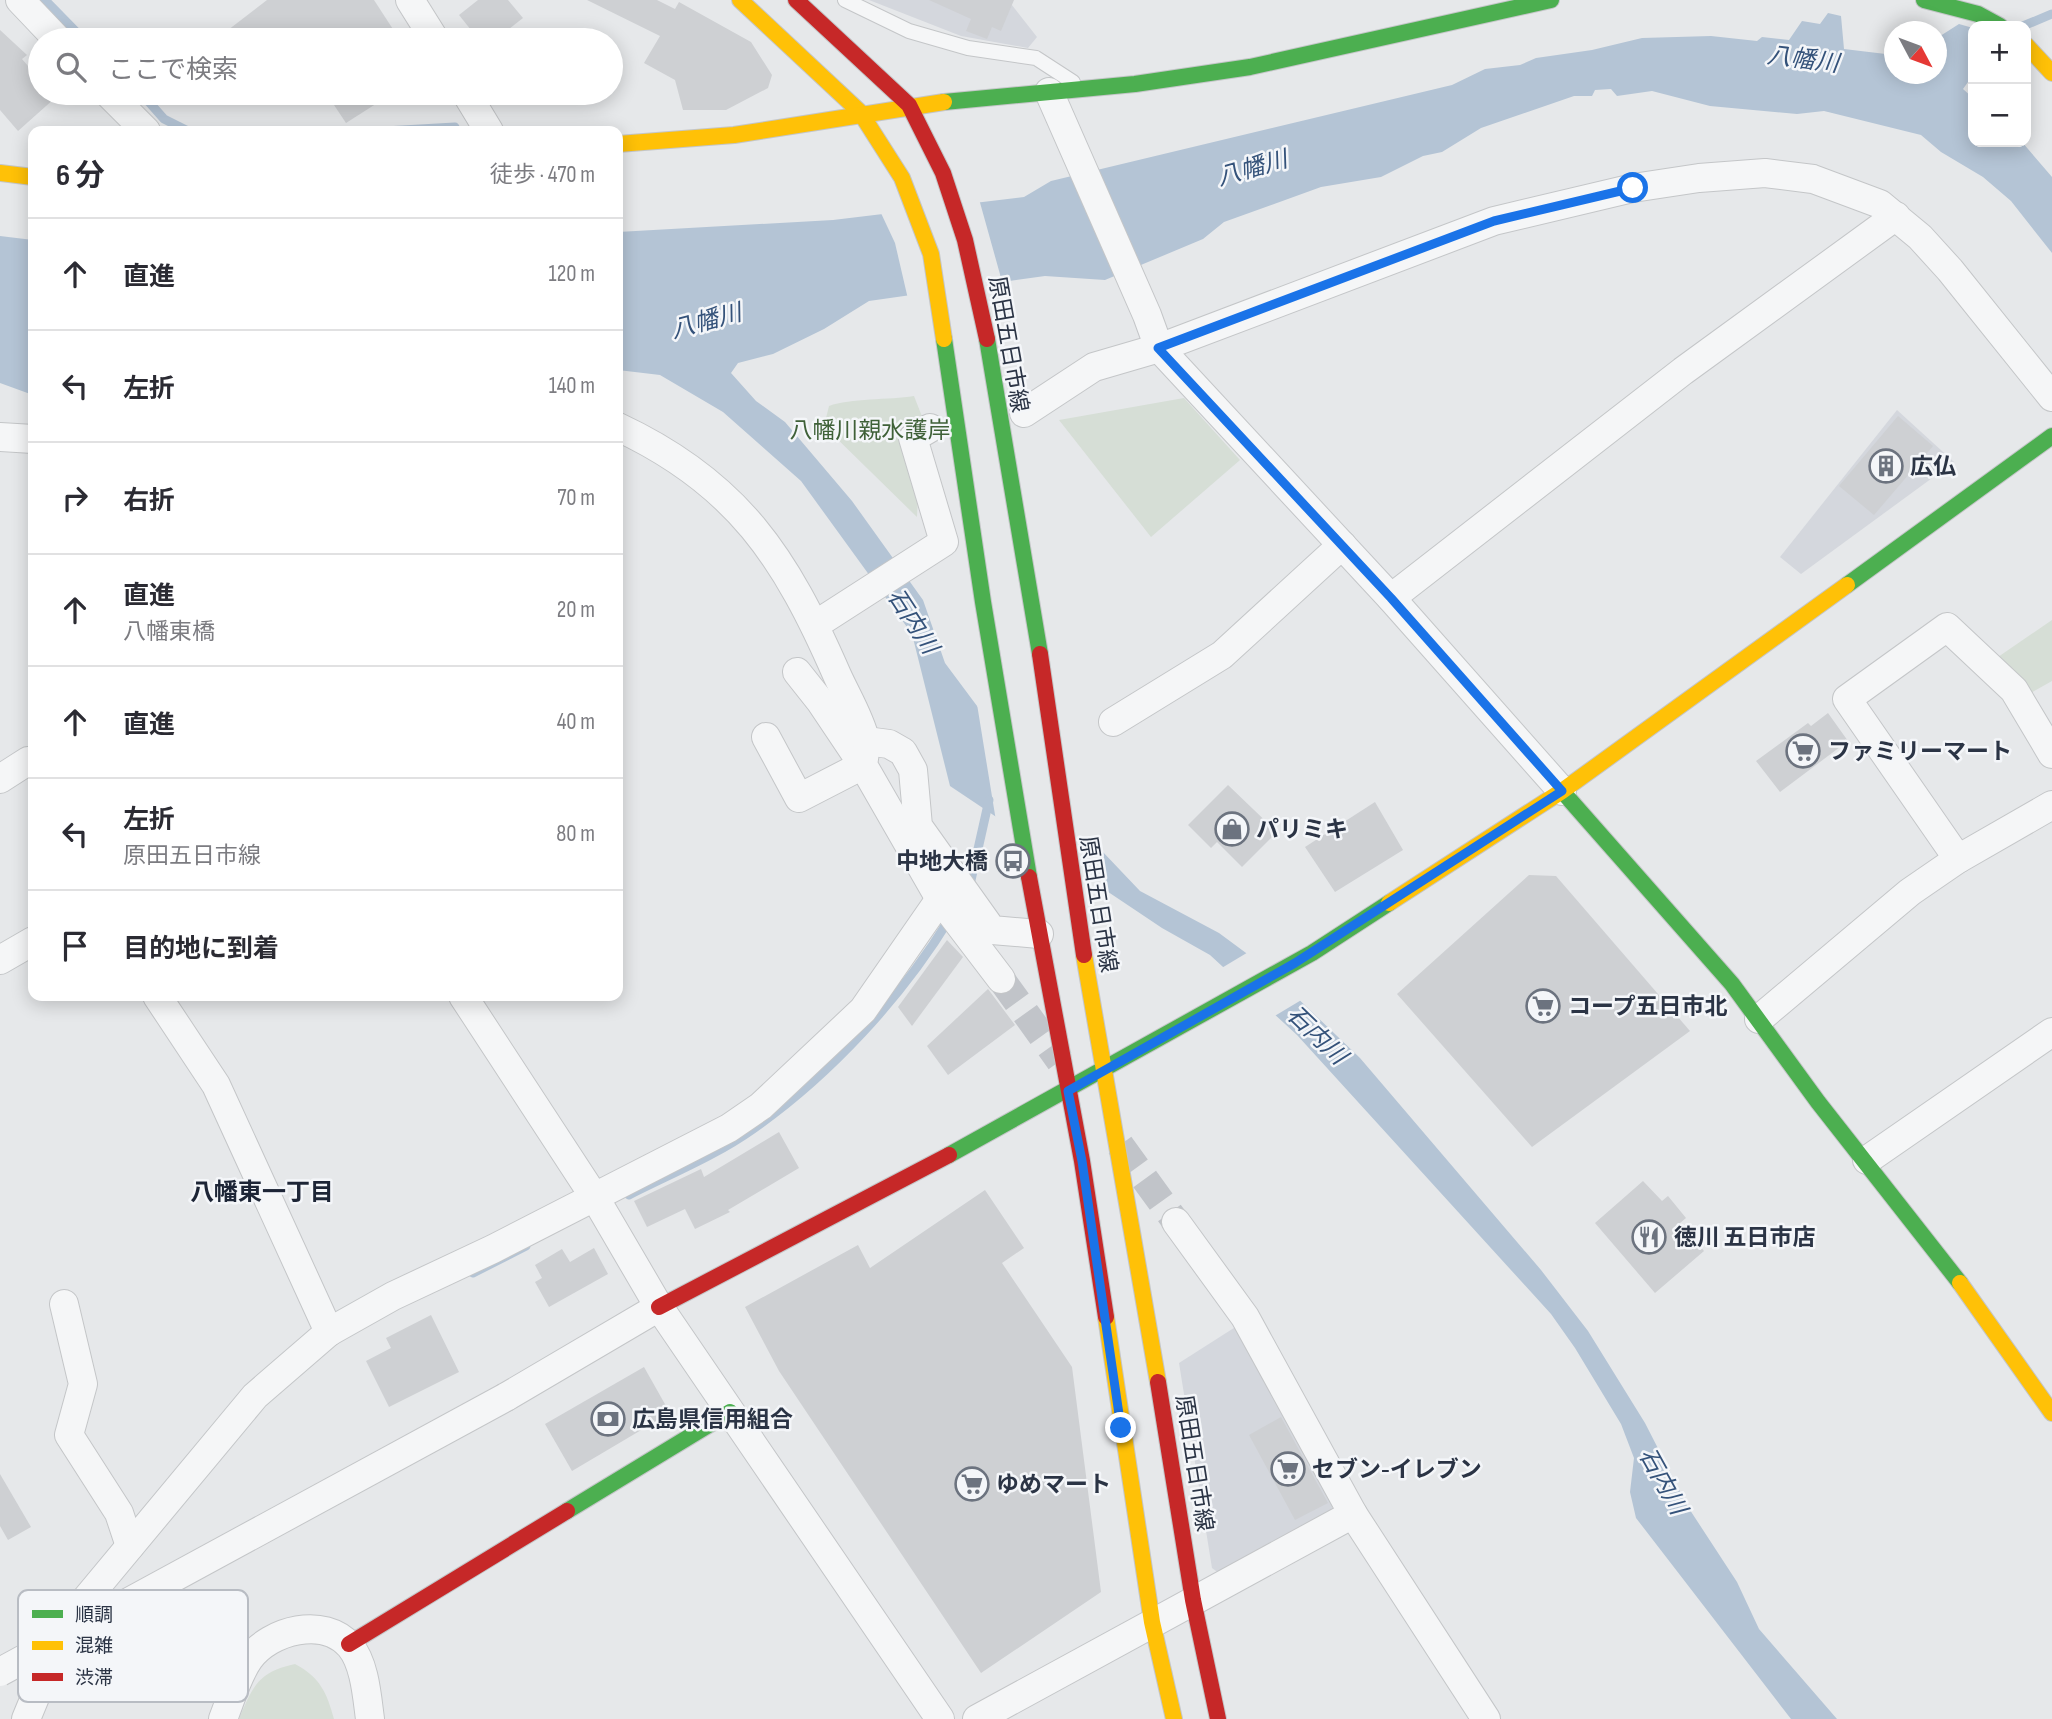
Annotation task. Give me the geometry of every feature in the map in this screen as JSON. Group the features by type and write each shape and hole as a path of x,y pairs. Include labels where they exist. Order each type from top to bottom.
{"main road":[{"path":"740,0 860,112 895,167 931,254 983,602 1024,849 1084,1175 1152,1622 1174,1719"},
{"name":"原田五日市線","path":"796,0 909,105 938,162 965,240 981,304 1045,684 1073,895 1193,1600 1218,1719"},
{"path":"623,144 734,135 909,105 1053,103 1083,89 1250,67 1552,0"},
{"path":"1924,0 1994,15"},
{"path":"2031,50 2052,73"},
{"path":"0,173 28,176"},
{"path":"659,1307 1068,1091 1295,963 1562,791 2052,436"},
{"path":"1562,791 1732,984 1818,1102 1930,1240 2052,1413"},
{"path":"349,1644 730,1412"}],"street":[{"path":"20,0 47,28"},
{"path":"410,0 428,28"},
{"path":"1053,103 1147,316 1158,348 1391,598 1562,791"},
{"path":"120,105 141,126"},
{"path":"473,105 486,126"},
{"path":"1024,414 1094,367 1158,348 1494,221 1633,188 1699,178 1765,173 1813,179 1852,191 1880,204 1920,237 1950,270 2052,397"},
{"path":"1391,598 1683,371 1895,216"},
{"path":"825,619 944,542 914,439 930,428"},
{"path":"623,430 669,454 724,494 825,619 864,753"},
{"path":"0,436 28,439"},
{"path":"1113,722 1222,655 1342,545"},
{"path":"1958,859 1847,699 1947,627 2014,690 2052,754"},
{"path":"797,672 864,753 1000,979"},
{"path":"766,737 799,798 864,753 888,744 903,752 913,770 918,826 956,903 992,930 1039,934"},
{"path":"0,779 28,761"},
{"path":"1759,1019 1910,892 1958,859 2052,805"},
{"path":"95,1590 256,1396 329,1332 393,1296 599,1205 729,1128 761,1106 863,1010 956,903"},
{"path":"0,960 28,944"},
{"path":"160,1001 216,1085 329,1332"},
{"path":"466,1001 599,1205 659,1307 940,1719"},
{"path":"1867,1160 2052,1032"},
{"path":"1176,1222 1245,1317 1353,1514 1486,1719"},
{"path":"64,1304 83,1384 69,1434 119,1513 130,1546"},
{"path":"151,1590 506,1397 659,1307"},
{"path":"977,1719 1353,1514"},
{"path":"248,1663 264,1644 285,1633 309,1629 329,1632 349,1644 358,1658 370,1719"},
{"path":"0,1672 18,1662"},
{"path":"26,1719 33,1702"},
{"path":"223,1719 231,1702"}],"lane":[{"path":"845,0 909,31 968,48 1036,58 1083,89"}],"shaded area":[{"path":"869,0 1008,0 1037,37 1028,48 961,36"},
{"path":"1897,410 1954,462 1801,574 1780,557"},
{"path":"1237,1326 1333,1505 1329,1516 1220,1574 1212,1568 1179,1363"}],"green space":[{"name":"八幡川親水護岸","path":"914,396 923,419 898,437 918,496 917,517 824,426 829,406"},
{"path":"1184,398 1240,460 1151,537 1059,420"},
{"path":"2052,620 2052,681 2029,694 1998,657"},
{"path":"295,1664 311,1674 321,1687 334,1719 239,1719 258,1682 283,1667"}],"water":[{"path":"1828,13 1841,16 1844,49 1884,54 1884,84 1947,84 1947,32 1959,24 1968,27 1968,82 1963,89 1968,94 1968,147 2026,147 2052,177 2052,253 2011,201 1983,177 1941,152 1921,135 1824,111 1797,114 1710,106 1652,91 1617,96 1611,89 1595,90 1592,96 1574,96 1481,128 1442,152 1423,156 1381,177 1321,187 1224,222 1203,239 1105,280 1045,276 869,301 824,329 773,354 738,363 731,373 756,401 785,422 852,501 923,600 945,663 1024,769 1140,891 1219,933 1265,967 1360,1058 1541,1270 1588,1331 1645,1423 1688,1507 1737,1582 1759,1629 1837,1719 1791,1719 1636,1518 1630,1492 1634,1458 1621,1424 1551,1314 1297,1035 1210,955 1162,928 950,786 912,634 801,481 723,412 660,375 623,371 623,232 833,220 1024,197 1051,181 1452,85 1485,69 1520,65 1536,58 1592,50 1642,38 1711,36 1757,41 1762,37 1789,40 1802,21 1820,24"},
{"path":"0,236 28,239 28,393 0,383"}],"pier":[{"path":"979,199 1003,285 908,299 895,243 880,211"},
{"path":"976,698 1027,767 1096,839 1105,893 996,821"},
{"path":"1250,951 1303,999 1273,1017 1220,969"}],"building":[{"path":"267,0 374,0 392,28 231,28"},
{"path":"478,0 508,0 523,18 510,28 469,28 459,15"},
{"path":"587,0 657,0 675,9 679,2 751,42 772,75 768,88 726,110 683,110 675,80 644,63 660,36"},
{"path":"929,0 1014,0 1001,31 992,27 987,39 966,31 971,19"},
{"path":"0,30 27,55 22,59 28,66 28,105 47,105 18,131 0,110"},
{"path":"334,105 374,105 346,123"},
{"name":"広仏","path":"1898,416 1933,446 1874,515 1839,486"},
{"name":"ファミリーマート","path":"1828,713 1848,741 1780,792 1756,761 1808,723 1811,726"},
{"name":"パリミキ","path":"1228,785 1277,832 1242,867 1217,842 1211,848 1188,825"},
{"path":"1375,802 1403,850 1335,892 1305,847"},
{"path":"1529,875 1556,876 1690,1031 1532,1147 1397,994"},
{"path":"947,940 963,957 912,1026 898,1007"},
{"path":"988,989 1015,1025 948,1075 927,1046"},
{"path":"779,1132 799,1168 728,1210 730,1212 695,1229 685,1209 647,1227 634,1201 701,1169 704,1177"},
{"name":"徳川 五日市店","path":"1643,1181 1662,1201 1668,1196 1686,1218 1680,1223 1704,1251 1655,1293 1595,1223"},
{"path":"985,1190 1024,1248 1002,1263 1072,1367 1101,1592 981,1673 779,1371 745,1307 858,1245 870,1268"},
{"path":"594,1248 608,1274 549,1307 535,1282 542,1278 535,1265 562,1249 570,1262"},
{"path":"431,1315 459,1372 389,1407 366,1361 391,1348 386,1338"},
{"name":"広島県信用組合","path":"644,1367 670,1413 572,1471 545,1424"},
{"name":"セブン-イレブン","path":"1281,1417 1328,1503 1295,1520 1249,1435"},
{"path":"0,1474 31,1527 8,1540 0,1526"}],"waterway":[{"path":"45,0 72,28"},
{"path":"2031,23 2052,14"},
{"path":"152,105 164,119 178,126"},
{"path":"969,889 989,800"},
{"path":"629,1195 738,1139 809,1085 887,1006 950,918"},
{"path":"473,1273 526,1246"}],"tunnel":[{"path":"1001,979 1060,1061"},
{"path":"1120,1145 1176,1222"}],"traffic: fast":[{"path":"944,102 1135,84 1250,67 1551,0"},
{"path":"1924,0 1978,14 1991,21"},
{"path":"944,339 983,602 1029,877"},
{"path":"987,339 1040,654"},
{"path":"1847,585 2052,436"},
{"path":"1562,791 1732,984 1818,1102 1960,1283"},
{"path":"949,1155 1312,953 1389,903"},
{"path":"567,1511 730,1412"}],"traffic: slow":[{"path":"740,0 860,112 902,178 931,254 944,339"},
{"path":"2031,50 2052,73"},
{"path":"623,144 734,135 944,102"},
{"path":"0,173 28,176"},
{"path":"1389,903 1562,791 1847,585"},
{"path":"1084,955 1158,1382"},
{"path":"1960,1283 2052,1413"},
{"path":"1106,1317 1152,1622 1174,1719"}],"traffic: jam":[{"path":"796,0 909,105 943,173 965,240 987,339"},
{"path":"1040,654 1084,955"},
{"path":"1029,877 1082,1161 1106,1317"},
{"path":"659,1307 949,1155"},
{"path":"1158,1382 1193,1600 1218,1719"},
{"path":"349,1644 567,1511"}],"place":[{"name":"広仏","path":"1886,466"},
{"name":"ファミリーマート","path":"1803,751"},
{"name":"パリミキ","path":"1232,829"},
{"name":"中地大橋","path":"1013,861"},
{"name":"コープ五日市北","path":"1543,1006"},
{"name":"徳川 五日市店","path":"1649,1237"},
{"name":"広島県信用組合","path":"608,1419"},
{"name":"セブン-イレブン","path":"1288,1469"},
{"name":"ゆめマート","path":"972,1484"}],"district":[{"name":"八幡東一丁目","path":"262,1192"}],"route":[{"path":"1121,1428 1082,1161 1068,1091 1295,963 1562,791 1391,598 1158,348 1494,221 1633,188"}],"water label":[{"name":"八幡川","path":"1803,59"},
{"name":"八幡川","path":"1252,168"},
{"name":"八幡川","path":"706,321"},
{"name":"石内川","path":"913,621"},
{"name":"石内川","path":"1317,1035"},
{"name":"石内川","path":"1663,1481"}]}
